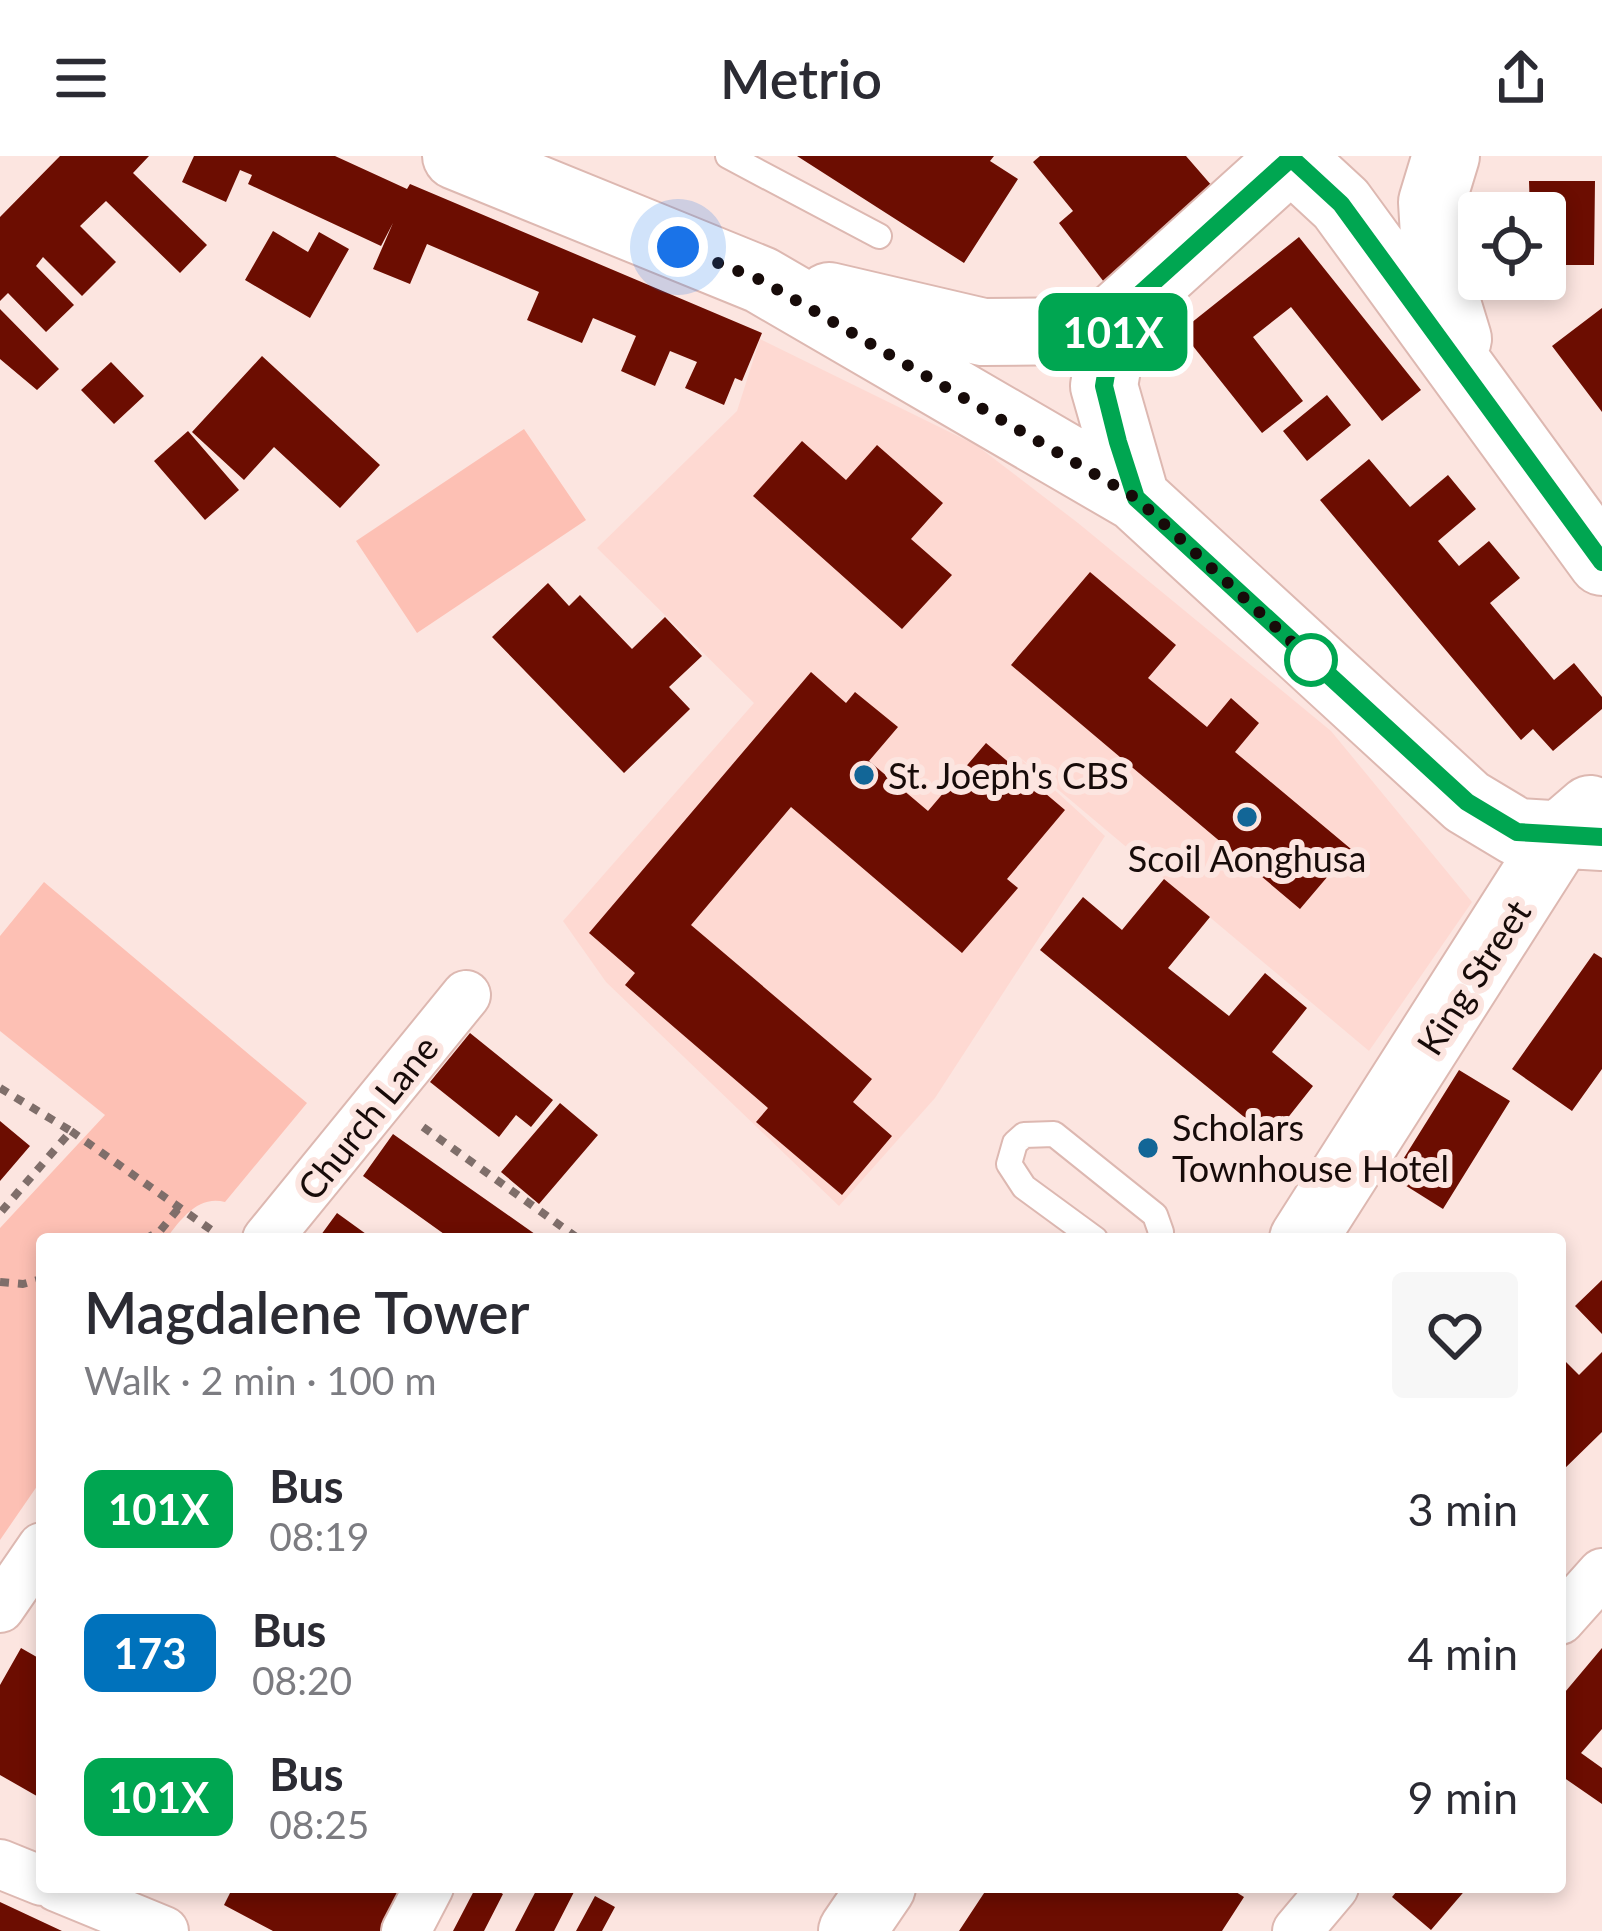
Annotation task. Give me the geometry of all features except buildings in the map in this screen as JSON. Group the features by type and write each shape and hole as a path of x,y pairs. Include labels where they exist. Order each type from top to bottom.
{"street":[{"path":"456,156 761,280 1136,498 1467,802 1517,832 1588,823"},
{"path":"1446,156 1432,202 1436,267 1468,373"},
{"path":"761,280 983,332 1083,331 1116,316 1291,157 1341,204 1602,562"},
{"path":"1116,316 1104,386 1136,498"},
{"name":"King Street","path":"1308,1233 1588,823"},
{"name":"Church Lane","path":"272,1233 466,994"},
{"path":"0,1609 36,1555"},
{"path":"1566,1613 1602,1573"},
{"path":"0,1864 36,1879"},
{"path":"72,1893 164,1931"},
{"path":"406,1931 426,1893"},
{"path":"852,1931 878,1893"},
{"path":"1298,1931 1329,1893"}],"lane":[{"path":"728,156 879,236"},
{"path":"1087,1233 1024,1187 1009,1164 1015,1143 1024,1135 1054,1135 1155,1216 1162,1233"}],"path":[{"path":"0,1088 71,1131 216,1233"},
{"path":"382,1098 571,1233"},
{"path":"0,1213 71,1131"},
{"path":"156,1233 178,1209"},
{"path":"0,1282 36,1281"}],"shaded area":[{"name":"St. Joeph's CBS","path":"760,339 976,445 1331,731 1472,902 1369,1051 1011,750 1105,836 935,1098 839,1206 606,982 563,921 754,703 597,548 737,411"},
{"path":"524,429 586,520 417,633 356,541"},
{"path":"44,882 307,1103 225,1202 198,1205 171,1233 36,1233 36,1488 0,1540 0,1228 105,1115 0,1031 0,936"}],"bus line":[{"name":"101X","path":"1602,562 1341,204 1291,158 1116,316 1104,386 1136,498 1467,802 1517,832 1602,837"}],"place":[{"name":"St. Joeph's CBS","path":"864,775"},
{"name":"Scoil Aonghusa","path":"1247,817"},
{"name":"Scholars Townhouse Hotel","path":"1148,1148"}],"route":[{"path":"678,247 761,280 1136,498 1324,672 1311,660"}]}
